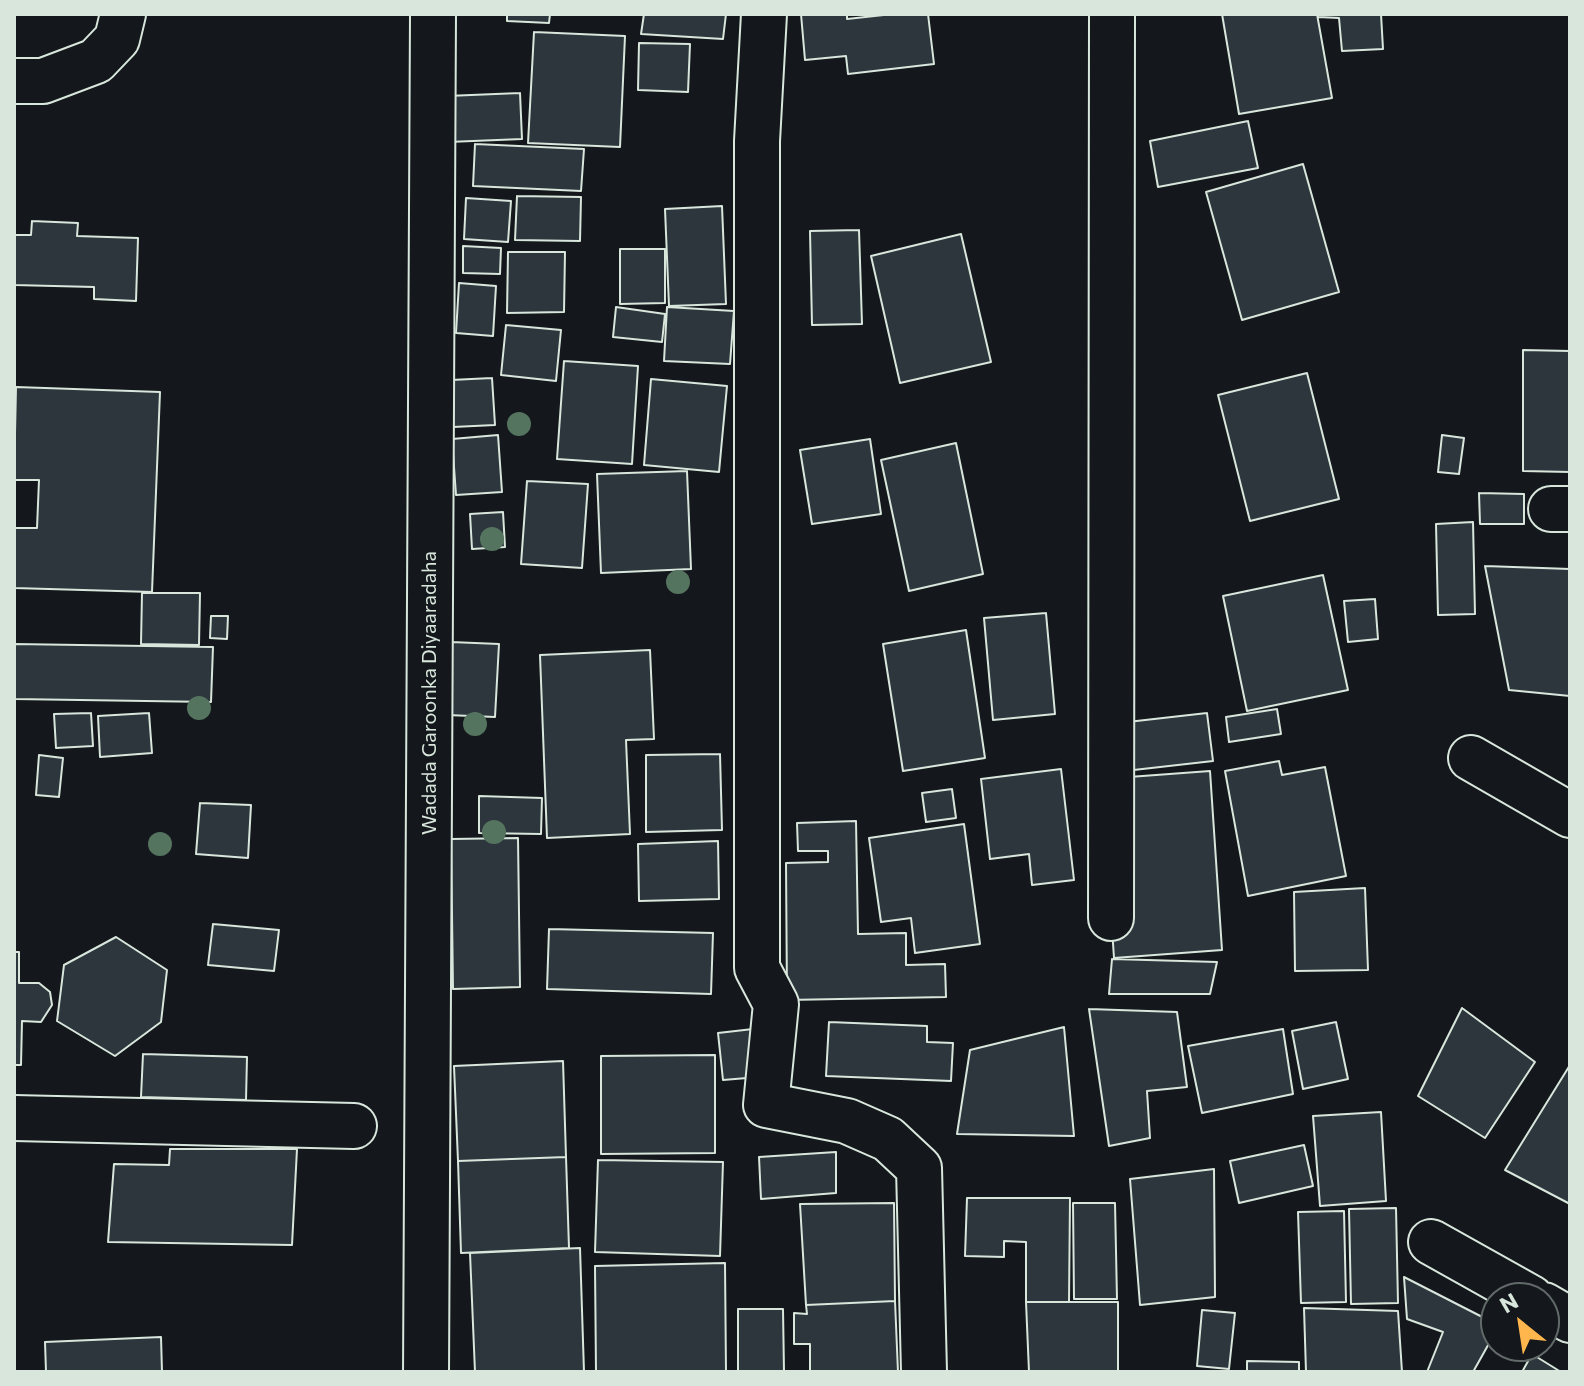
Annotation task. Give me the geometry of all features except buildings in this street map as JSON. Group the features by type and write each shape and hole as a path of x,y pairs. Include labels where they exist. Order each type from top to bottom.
{"street":[{"path":"14,81 43,81 96,61 117,39 123,14"},
{"name":"Wadada Garoonka Diyaaradaha","path":"426,1372 433,14"},
{"path":"764,14 757,141 757,968 776,1004 766,1105 847,1121 888,1139 919,1168 924,1372"},
{"path":"1111,918 1112,14"},
{"path":"1471,758 1570,815"},
{"path":"14,1118 354,1126"},
{"path":"1431,1242 1502,1282"}]}
